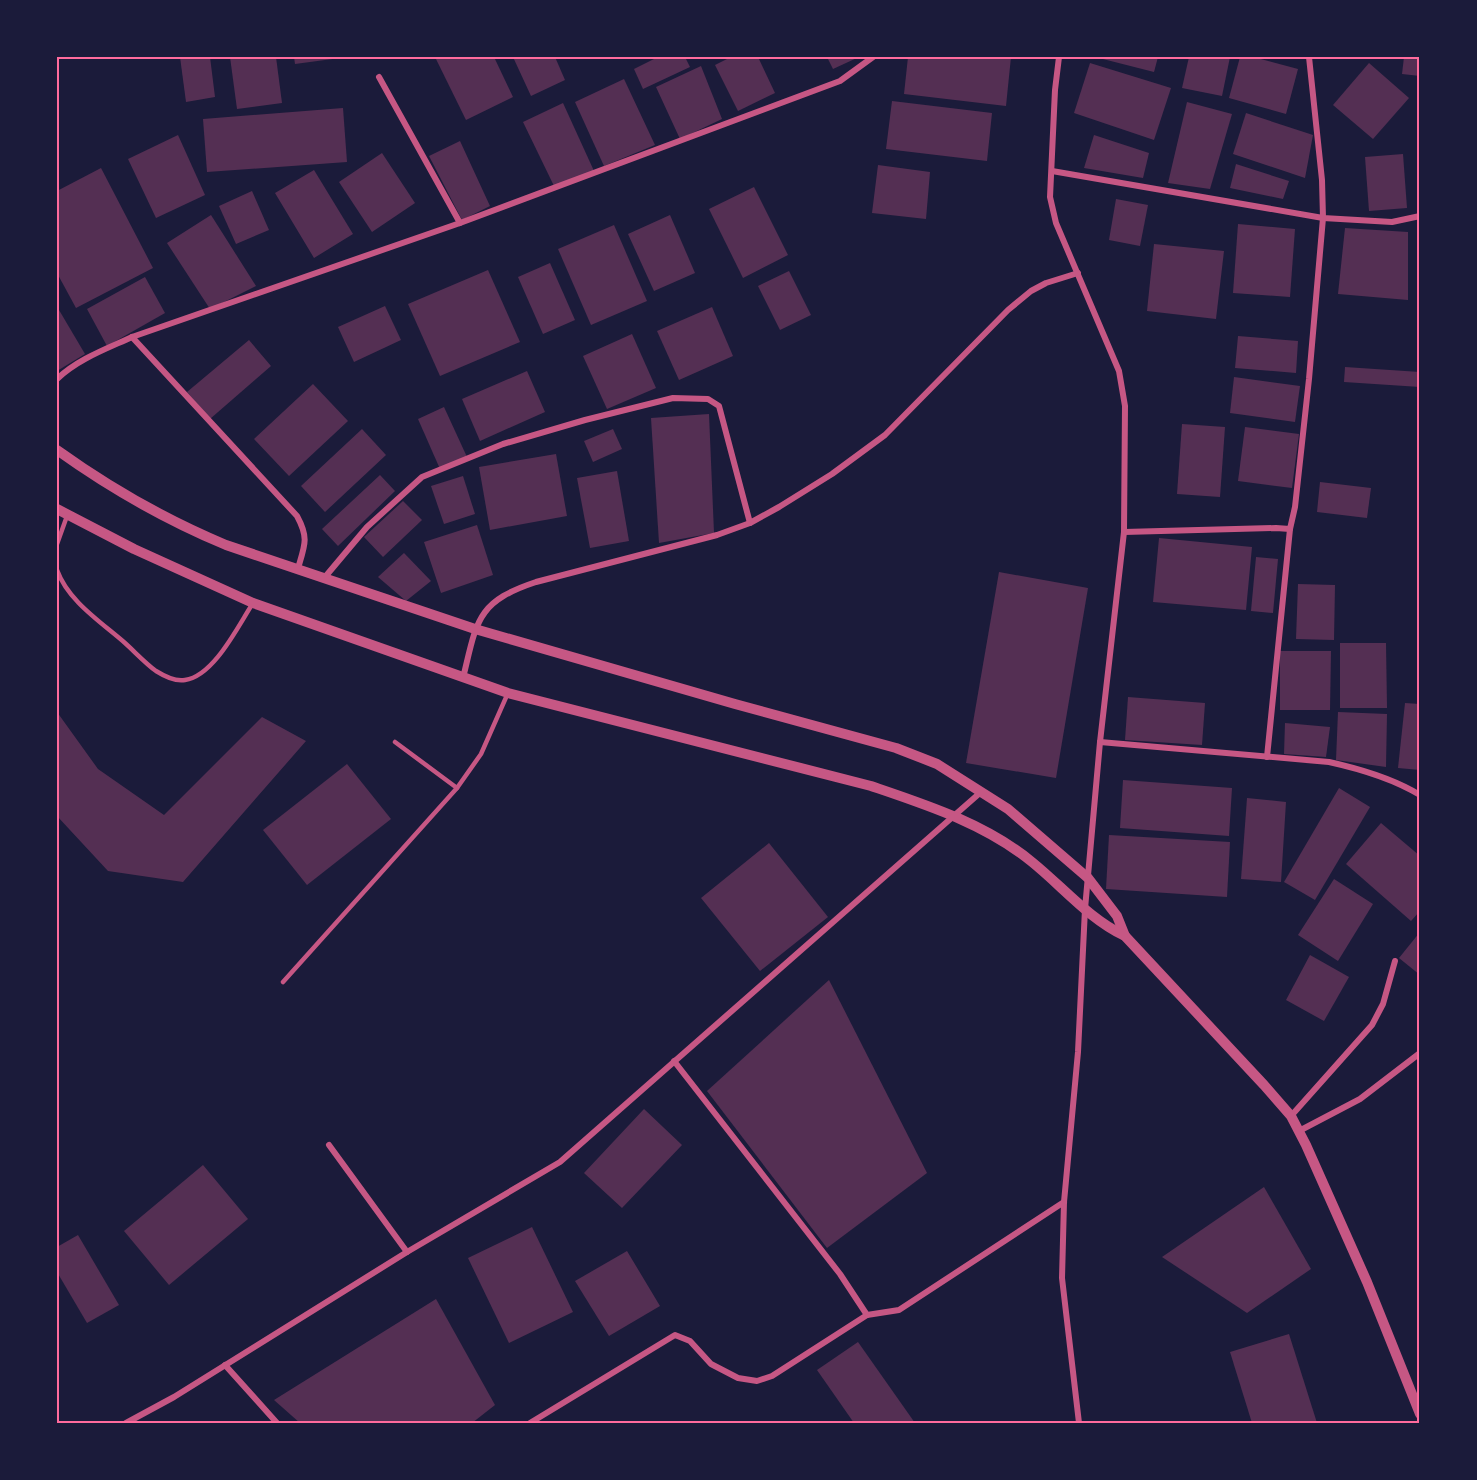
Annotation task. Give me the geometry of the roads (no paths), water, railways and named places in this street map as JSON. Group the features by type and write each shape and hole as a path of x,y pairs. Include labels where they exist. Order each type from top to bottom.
{"street":[{"path":"57,379 65,371 88,357 132,337 460,223 840,81 873,57"},
{"path":"1059,57 1055,90 1050,197 1056,223 1119,371 1125,406 1124,532 1100,742 1085,909 1078,1052 1064,1202 1062,1278 1079,1423"},
{"path":"1267,757 1290,530 1295,507 1309,379 1323,218 1322,180 1309,57"},
{"path":"379,76 460,223"},
{"path":"1052,171 1323,218 1392,222 1420,216"},
{"path":"463,678 475,629 492,602 512,590 717,535 750,523 832,474 885,435 1008,310 1031,291 1046,283 1078,273"},
{"path":"132,337 297,516 304,530 305,544 298,568"},
{"path":"325,578 367,527 422,477 503,444 673,398 708,399 719,406 750,523"},
{"path":"57,450 132,500 186,528 226,545 475,629 896,748 937,764 1008,809 1088,878 1117,916 1125,936 1291,1116 1367,1282 1420,1414"},
{"path":"57,509 134,549 253,603 463,678 508,693 871,786 952,815 996,838 1031,861 1111,930 1125,936"},
{"path":"1124,532 1276,528 1290,530"},
{"path":"1100,742 1329,762 1365,770 1404,785 1420,795"},
{"path":"126,1423 174,1397 407,1252 560,1162 981,791"},
{"path":"1291,1116 1372,1025 1383,1005 1395,961"},
{"path":"1299,1131 1360,1100 1420,1053"},
{"path":"674,1061 840,1274 867,1315"},
{"path":"329,1145 407,1252"},
{"path":"530,1423 571,1396 675,1335 690,1341 711,1364 738,1378 757,1381 772,1376 867,1315 899,1310 1064,1202"},
{"path":"225,1365 277,1423"}],"lane":[{"path":"57,544 67,516"},
{"path":"57,570 64,585 80,603 154,670 178,680 186,680 209,669 253,603"},
{"path":"283,982 458,788 481,754 508,693"},
{"path":"394,742 458,788"}]}
